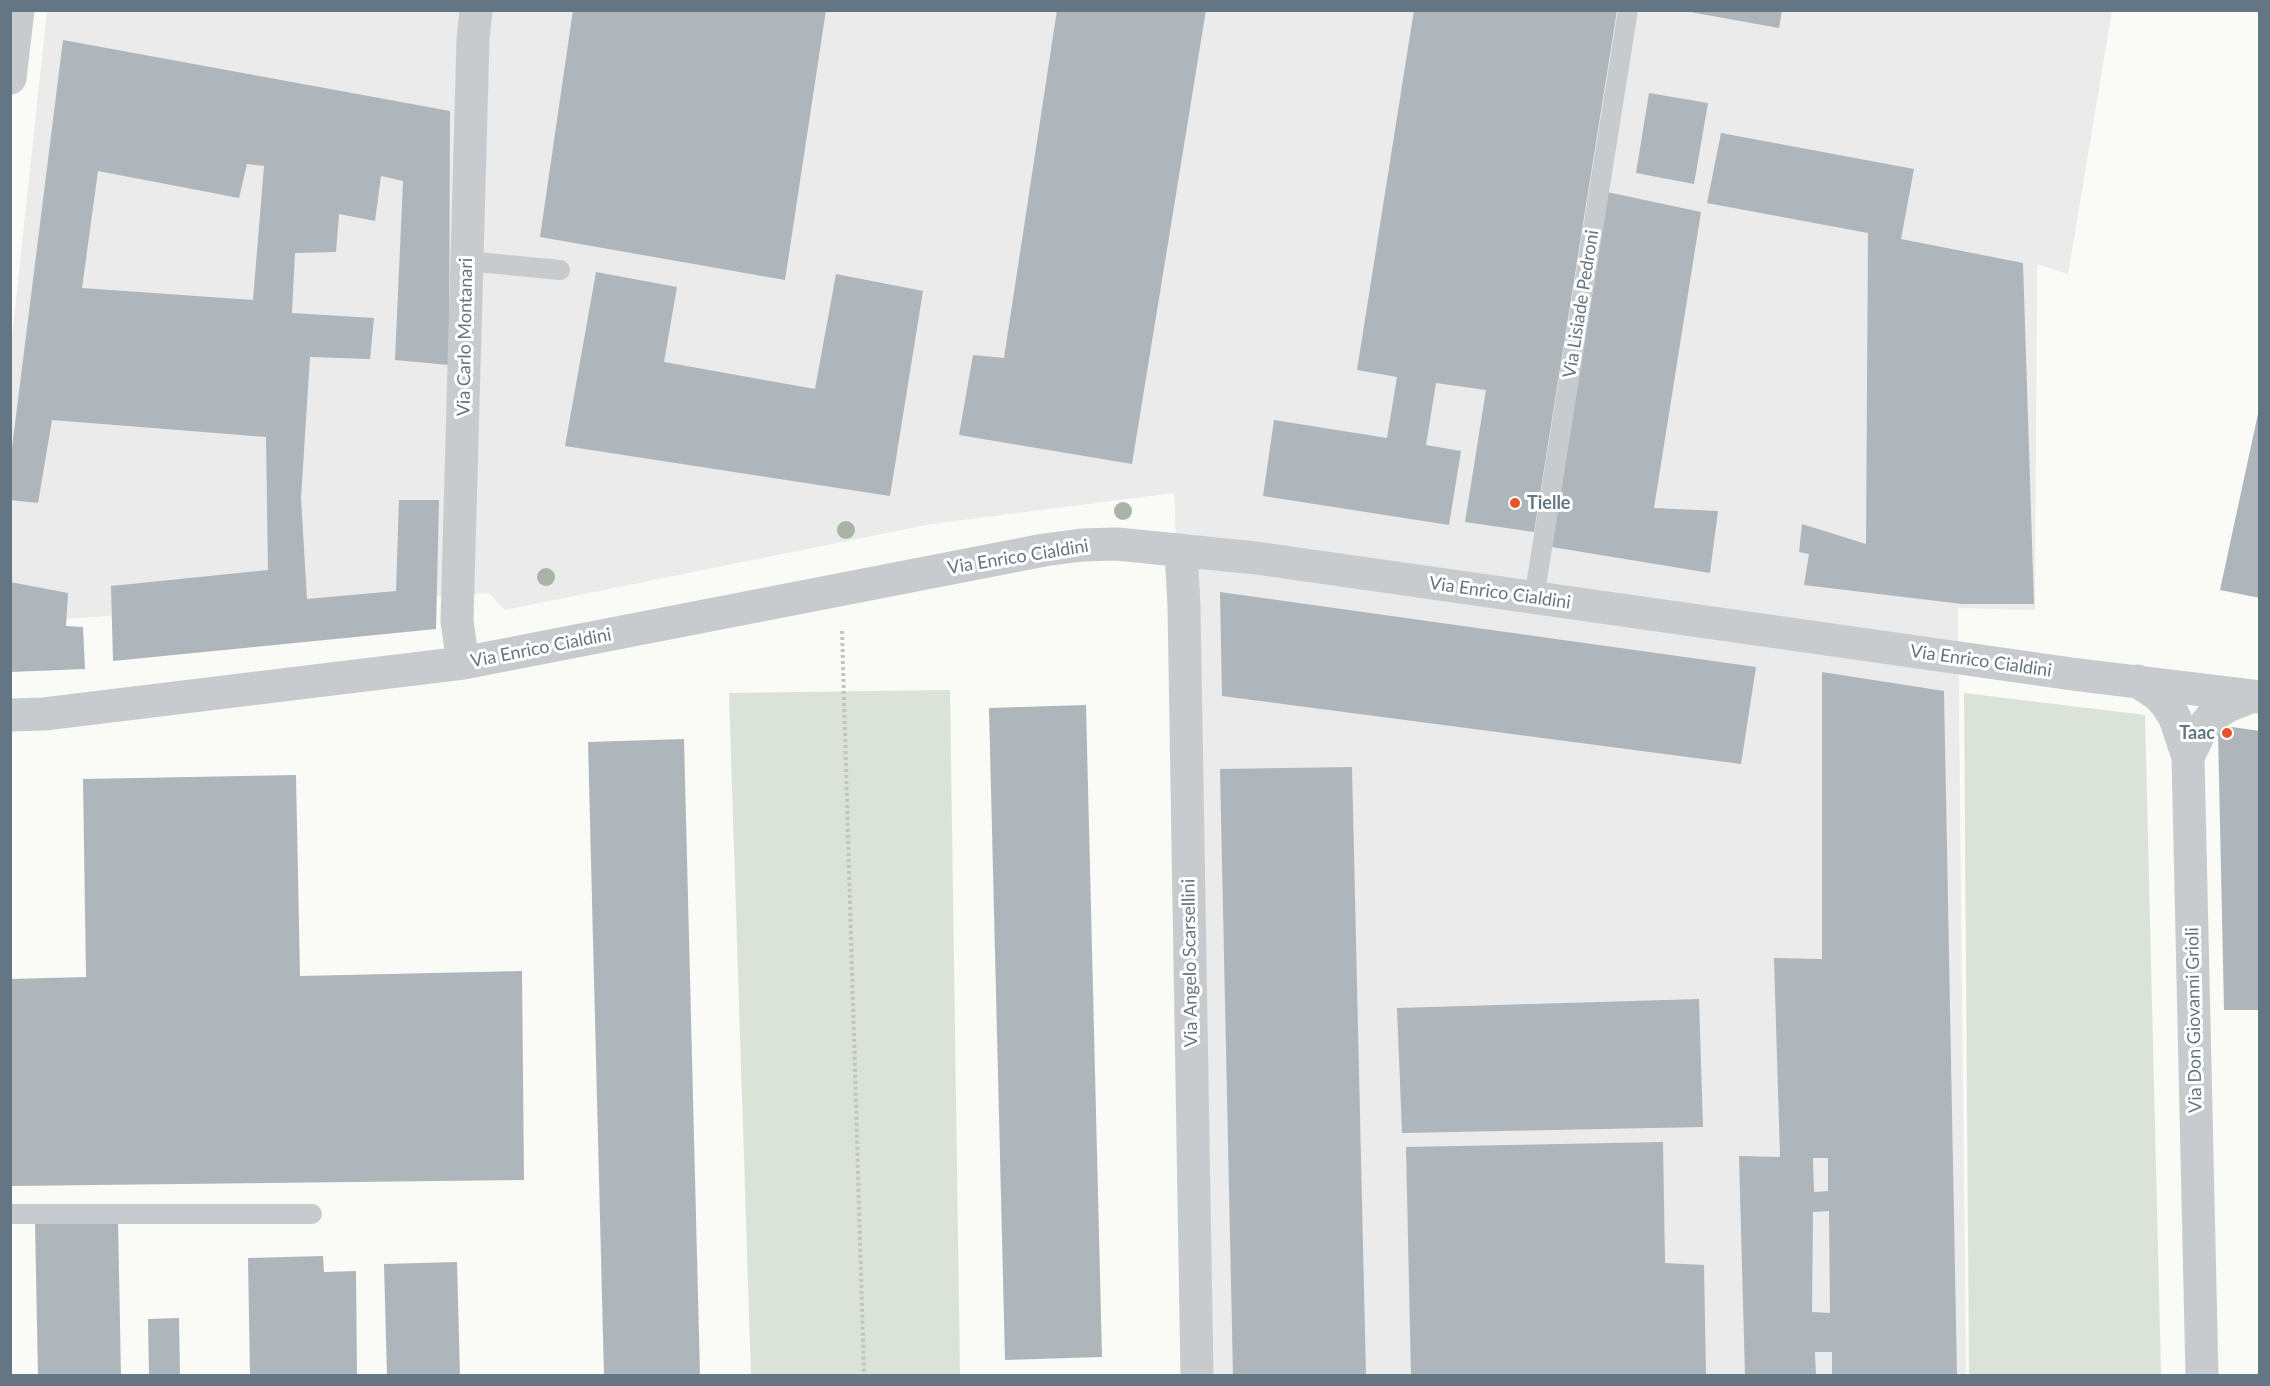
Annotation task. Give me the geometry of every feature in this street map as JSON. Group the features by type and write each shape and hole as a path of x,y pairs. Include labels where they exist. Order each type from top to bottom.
{"street":[{"path":"10,78 18,10"},
{"name":"Via Carlo Montanari","path":"463,663 457,621 466,261 473,40 476,10"},
{"name":"Via Enrico Cialdini","path":"10,715 44,714 463,663 1082,544 1117,544 1181,550 2072,674 2256,697"},
{"name":"Via Angelo Scarsellini","path":"1181,550 1184,607 1197,1376"},
{"name":"Via Enrico Cialdini","path":"2137,681 2158,695 2167,705 2175,718 2188,757"},
{"name":"Via Don Giovanni Grioli","path":"2202,1376 2188,757 2201,730 2214,715 2228,706 2256,697"}],"lane":[{"name":"Via Lisiade Pedroni","path":"1534,598 1628,10"},
{"path":"466,261 560,270"},
{"path":"10,1214 312,1214"}],"path":[{"path":"842,631 864,1376"}],"shaded area":[{"path":"47,11 2112,11 2068,274 2037,264 2035,610 1958,608 1966,1375 1213,1375 1174,493 931,524 505,610 489,593 11,622 11,347"},
{"path":"950,690 960,1375 751,1375 729,693"},
{"path":"1964,693 2145,715 2161,1375 1969,1375"}],"building":[{"path":"573,10 826,10 785,280 540,237"},
{"path":"1057,10 1206,10 1132,464 959,435 973,355 1004,358"},
{"path":"1414,10 1617,10 1534,532 1465,522 1486,390 1436,383 1426,445 1461,451 1449,525 1263,496 1274,420 1387,438 1397,377 1357,370"},
{"path":"1679,10 1782,10 1779,28"},
{"path":"63,40 450,111 449,365 395,360 403,181 381,176 375,221 339,214 336,252 295,253 292,313 374,318 370,359 310,357 301,498 307,599 396,591 399,500 439,500 436,629 113,661 111,586 268,570 266,437 52,420 38,503 10,500 10,464","holes":["247,164 264,166 253,300 82,288 98,171 239,198"]},
{"path":"1649,93 1708,103 1694,184 1636,173"},
{"path":"1721,133 1914,169 1901,239 2023,263 2034,604 1962,604 1804,585 1809,554 1799,552 1802,524 1866,544 1868,233 1707,203"},
{"path":"1607,192 1701,212 1654,508 1718,511 1710,573 1552,547"},
{"path":"596,272 677,287 664,362 815,389 836,274 923,291 890,496 565,446"},
{"path":"2260,409 2260,598 2220,590"},
{"path":"10,582 68,593 66,626 83,627 85,669 10,672"},
{"path":"1220,592 1756,667 1741,764 1222,696"},
{"path":"1822,672 1944,691 1957,1376 1832,1376 1832,1352 1815,1352 1816,1376 1745,1376 1739,1156 1780,1157 1774,958 1822,959","holes":["1813,1158 1828,1158 1828,1191 1814,1192","1829,1211 1830,1313 1812,1312 1813,1212"]},
{"path":"1086,705 1102,1357 1005,1360 989,708"},
{"path":"2225,726 2260,731 2260,1010 2224,1010 2218,731"},
{"path":"684,739 700,1376 604,1376 588,742"},
{"path":"1352,767 1366,1376 1233,1376 1220,769"},
{"path":"296,775 300,976 522,971 524,1180 10,1186 10,979 86,977 83,779"},
{"path":"1699,999 1703,1127 1402,1133 1397,1008"},
{"path":"1663,1142 1665,1263 1704,1265 1706,1376 1411,1376 1406,1147"},
{"path":"118,1220 121,1376 38,1376 35,1222"},
{"path":"323,1256 324,1272 356,1271 357,1376 250,1376 248,1258"},
{"path":"457,1262 460,1376 387,1376 384,1264"},
{"path":"179,1318 180,1376 149,1376 148,1319"}],"place":[{"name":"Tielle","path":"1515,503"},
{"name":"Taac","path":"2227,733"}]}
